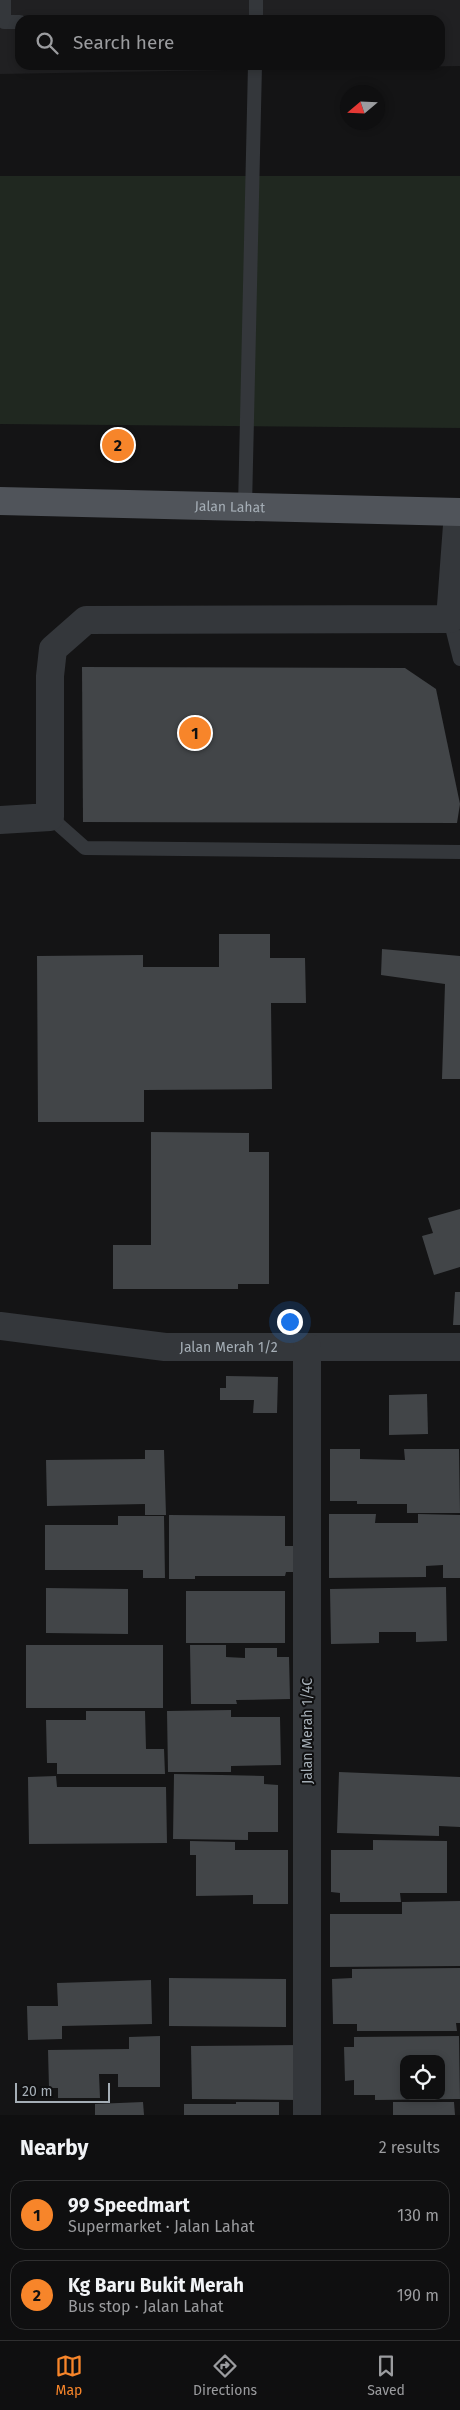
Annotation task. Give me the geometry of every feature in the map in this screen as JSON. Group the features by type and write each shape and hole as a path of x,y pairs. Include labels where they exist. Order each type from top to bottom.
{"main road":[{"name":"Jalan Lahat","path":"0,501 459,512"}],"street":[{"path":"0,820 50,817 50,676 53,649 86,620 450,619 459,512"},
{"name":"Jalan Merah 1/2","path":"0,1326 165,1347 460,1347"},
{"name":"Jalan Merah 1/4C","path":"307,1348 307,2115"}],"lane":[{"path":"4,0 4,22 15,22"},
{"path":"256,0 256,15"},
{"path":"245,507 255,70"},
{"path":"450,619 460,658"},
{"path":"50,817 85,848 460,852"}],"shaded area":[{"path":"0,0 460,0 460,66 445,66 445,15 15,15 15,70 230,70 0,74"},
{"path":"0,176 460,176 460,428 0,424"}],"building":[{"path":"82,667 405,668 436,689 460,804 457,823 83,822"},
{"path":"219,934 270,934 270,958 305,958 306,1003 271,1003 272,1089 144,1090 144,1122 38,1122 37,956 143,955 143,967 219,967"},
{"path":"382,949 460,956 460,1079 442,1079 445,984 381,975"},
{"path":"151,1132 249,1133 249,1152 269,1152 269,1284 238,1284 238,1289 113,1289 113,1245 151,1245"},
{"path":"460,1209 460,1267 434,1275 422,1236 433,1233 428,1218"},
{"path":"455,1292 460,1292 460,1325 453,1325"},
{"path":"226,1376 278,1377 277,1413 253,1413 254,1400 220,1400 220,1388 226,1388"},
{"path":"427,1394 428,1434 389,1435 389,1395"},
{"path":"330,1449 360,1449 360,1459 405,1460 404,1449 459,1449 460,1513 407,1513 407,1504 357,1504 357,1501 330,1501"},
{"path":"145,1450 164,1450 166,1515 145,1515 145,1504 47,1506 46,1460 145,1459"},
{"path":"329,1514 376,1514 375,1523 418,1523 418,1514 460,1515 460,1578 443,1578 443,1565 426,1566 426,1577 329,1578"},
{"path":"169,1515 285,1516 285,1546 302,1546 302,1572 286,1572 285,1576 195,1576 195,1579 169,1579"},
{"path":"118,1516 164,1516 165,1578 143,1578 143,1570 45,1570 45,1525 118,1525"},
{"path":"446,1587 447,1641 416,1642 416,1632 379,1632 379,1643 331,1644 330,1589"},
{"path":"46,1588 128,1589 128,1634 46,1633"},
{"path":"186,1591 285,1591 285,1643 186,1643"},
{"path":"26,1645 163,1645 163,1708 26,1708"},
{"path":"190,1645 226,1645 226,1657 245,1658 245,1648 277,1648 277,1657 289,1657 290,1699 236,1700 237,1704 191,1704"},
{"path":"231,1710 231,1717 280,1717 281,1765 231,1766 231,1772 168,1772 167,1711"},
{"path":"86,1711 145,1711 146,1749 164,1749 165,1774 57,1774 57,1763 47,1763 46,1720 86,1720"},
{"path":"339,1772 460,1777 460,1827 439,1826 439,1836 337,1833"},
{"path":"174,1774 264,1776 264,1784 278,1785 278,1832 248,1832 248,1840 173,1839"},
{"path":"56,1776 57,1787 166,1787 167,1843 29,1844 28,1777"},
{"path":"373,1840 447,1841 447,1893 400,1893 401,1902 340,1902 340,1893 331,1892 331,1850 373,1850"},
{"path":"190,1841 235,1842 235,1850 288,1850 288,1904 253,1904 253,1895 196,1896 196,1855 190,1855"},
{"path":"460,1901 460,1966 330,1967 330,1914 402,1914 402,1902"},
{"path":"460,1968 460,2023 456,2023 457,2031 357,2031 357,2024 333,2024 332,1979 352,1978 352,1969"},
{"path":"169,1978 286,1979 286,2027 169,2026"},
{"path":"151,1980 152,2024 62,2026 62,2039 28,2040 27,2006 58,2006 57,1983"},
{"path":"160,2036 160,2087 118,2087 118,2074 99,2074 100,2098 58,2098 58,2088 49,2088 48,2050 129,2049 129,2037"},
{"path":"459,2036 460,2099 445,2099 445,2055 400,2055 400,2100 375,2100 375,2095 354,2095 354,2080 345,2081 344,2047 354,2047 354,2037"},
{"path":"300,2045 300,2100 192,2099 191,2046"},
{"path":"143,2102 144,2115 95,2115 95,2104"},
{"path":"236,2102 279,2102 279,2115 184,2115 184,2104 236,2104"},
{"path":"393,2102 454,2102 455,2115 393,2115"}],"place":[{"name":"Kg Baru Bukit Merah","path":"118,445"},
{"name":"99 Speedmart","path":"195,733"}]}
